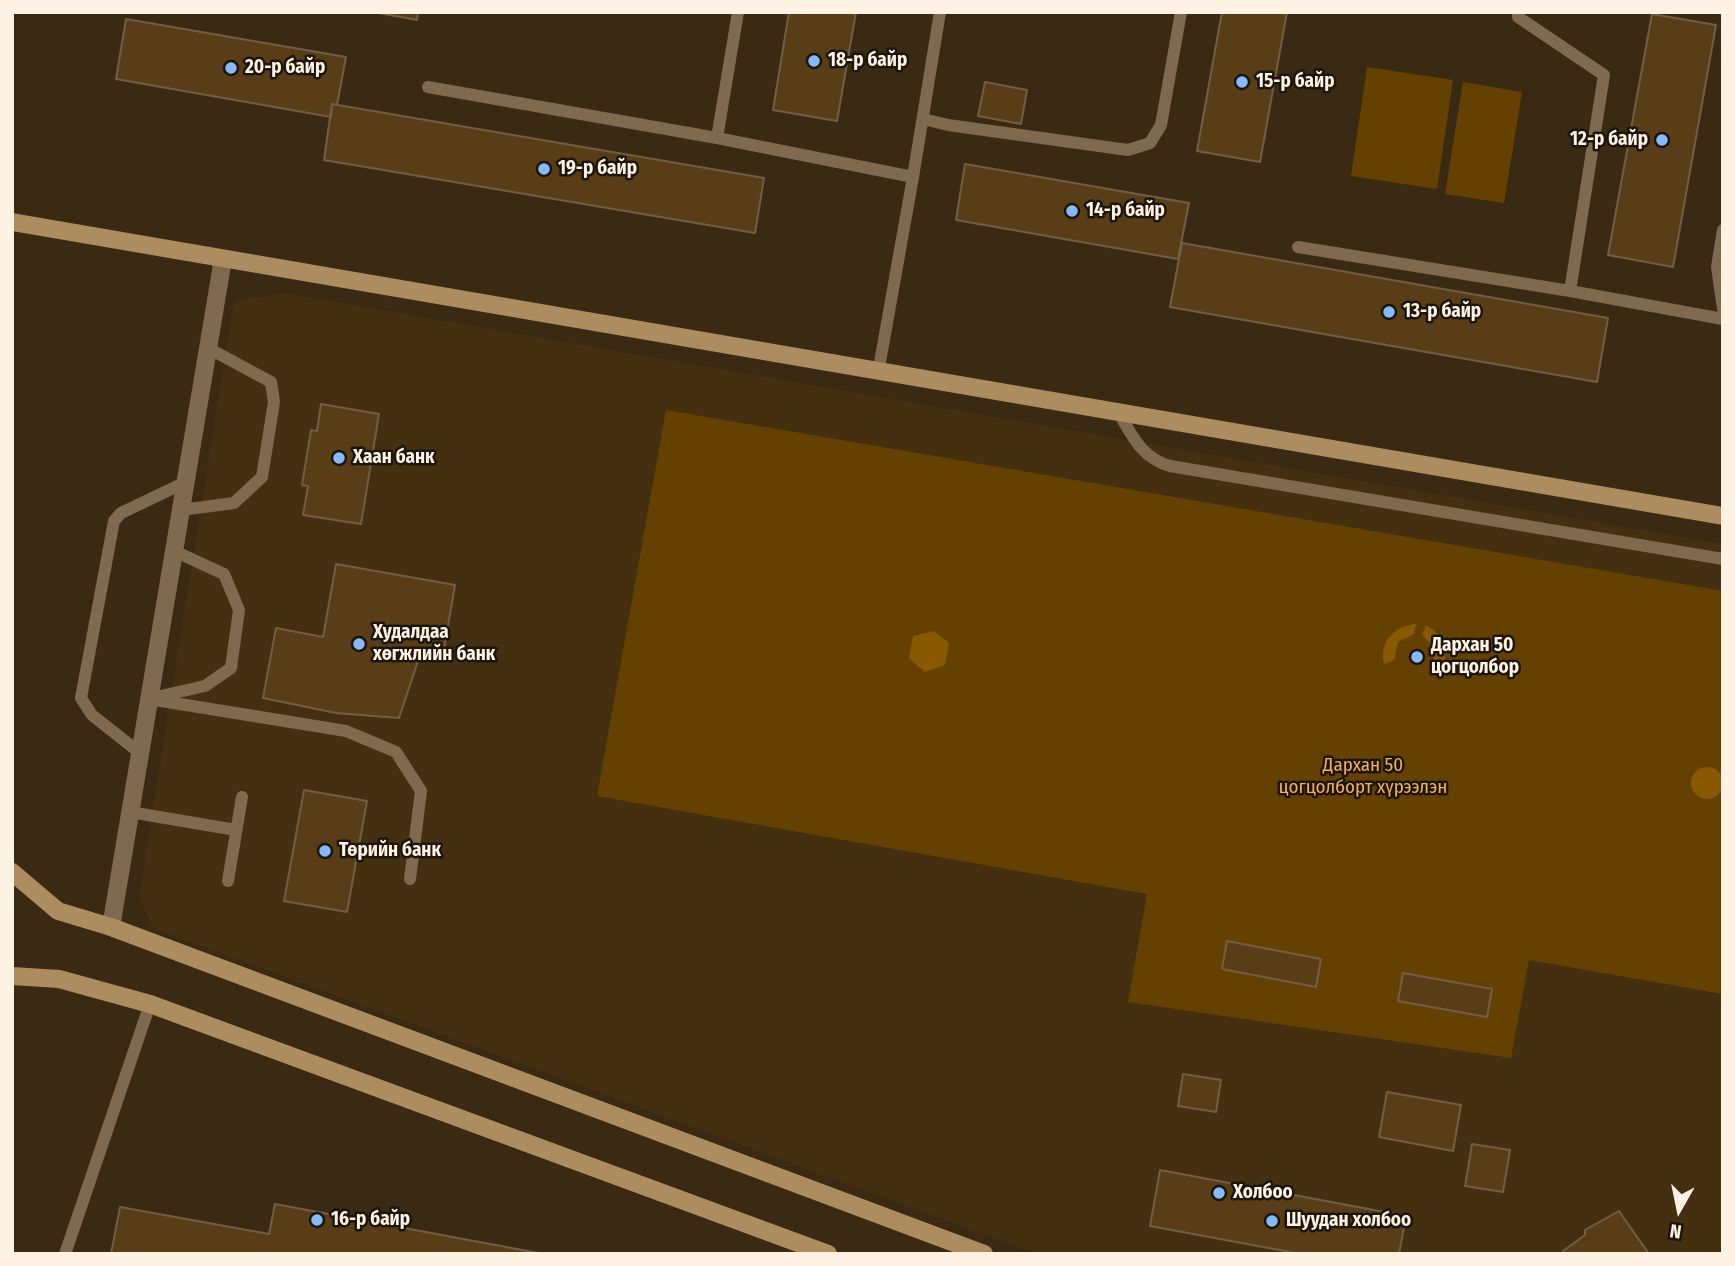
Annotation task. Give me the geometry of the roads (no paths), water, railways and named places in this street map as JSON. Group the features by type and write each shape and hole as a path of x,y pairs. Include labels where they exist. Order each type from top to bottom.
{"main road":[{"path":"12,222 879,368 1723,516"},
{"path":"12,873 58,911 111,928 984,1254"},
{"path":"12,976 59,979 150,1004 828,1254"}],"street":[{"path":"111,928 223,259"}],"lane":[{"path":"717,138 738,12"},
{"path":"879,368 940,12"},
{"path":"923,119 948,125 1129,150 1150,143 1161,125 1181,12"},
{"path":"1518,12 1518,17 1604,75 1570,291"},
{"path":"428,87 717,138 913,177"},
{"path":"1723,229 1717,267 1723,309"},
{"path":"1298,247 1723,319"},
{"path":"181,510 234,503 262,477 274,402 271,382 208,348"},
{"path":"1117,410 1141,450 1149,458 1170,466 1723,559"},
{"path":"140,753 92,715 81,698 114,521 121,513 186,482"},
{"path":"149,699 205,686 231,668 239,610 224,574 174,551"},
{"path":"149,699 346,731 396,752 421,791 410,879"},
{"path":"228,881 242,797"},
{"path":"130,812 236,830"},
{"path":"65,1254 150,1004"}],"place":[{"name":"18-р байр","path":"814,61"},
{"name":"20-р байр","path":"231,68"},
{"name":"15-р байр","path":"1242,82"},
{"name":"12-р байр","path":"1662,140"},
{"name":"19-р байр","path":"544,169"},
{"name":"14-р байр","path":"1072,211"},
{"name":"13-р байр","path":"1389,312"},
{"name":"Хаан банк","path":"339,458"},
{"name":"Худалдаа хөгжлийн банк","path":"359,644"},
{"name":"Дархан 50 цогцолбор","path":"1417,657"},
{"name":"Төрийн банк","path":"325,851"},
{"name":"Холбоо","path":"1219,1193"},
{"name":"16-р байр","path":"317,1220"},
{"name":"Шуудан холбоо","path":"1272,1221"}],"park label":[{"name":"Дархан 50 цогцолборт хүрээлэн","path":"1363,777"}]}
